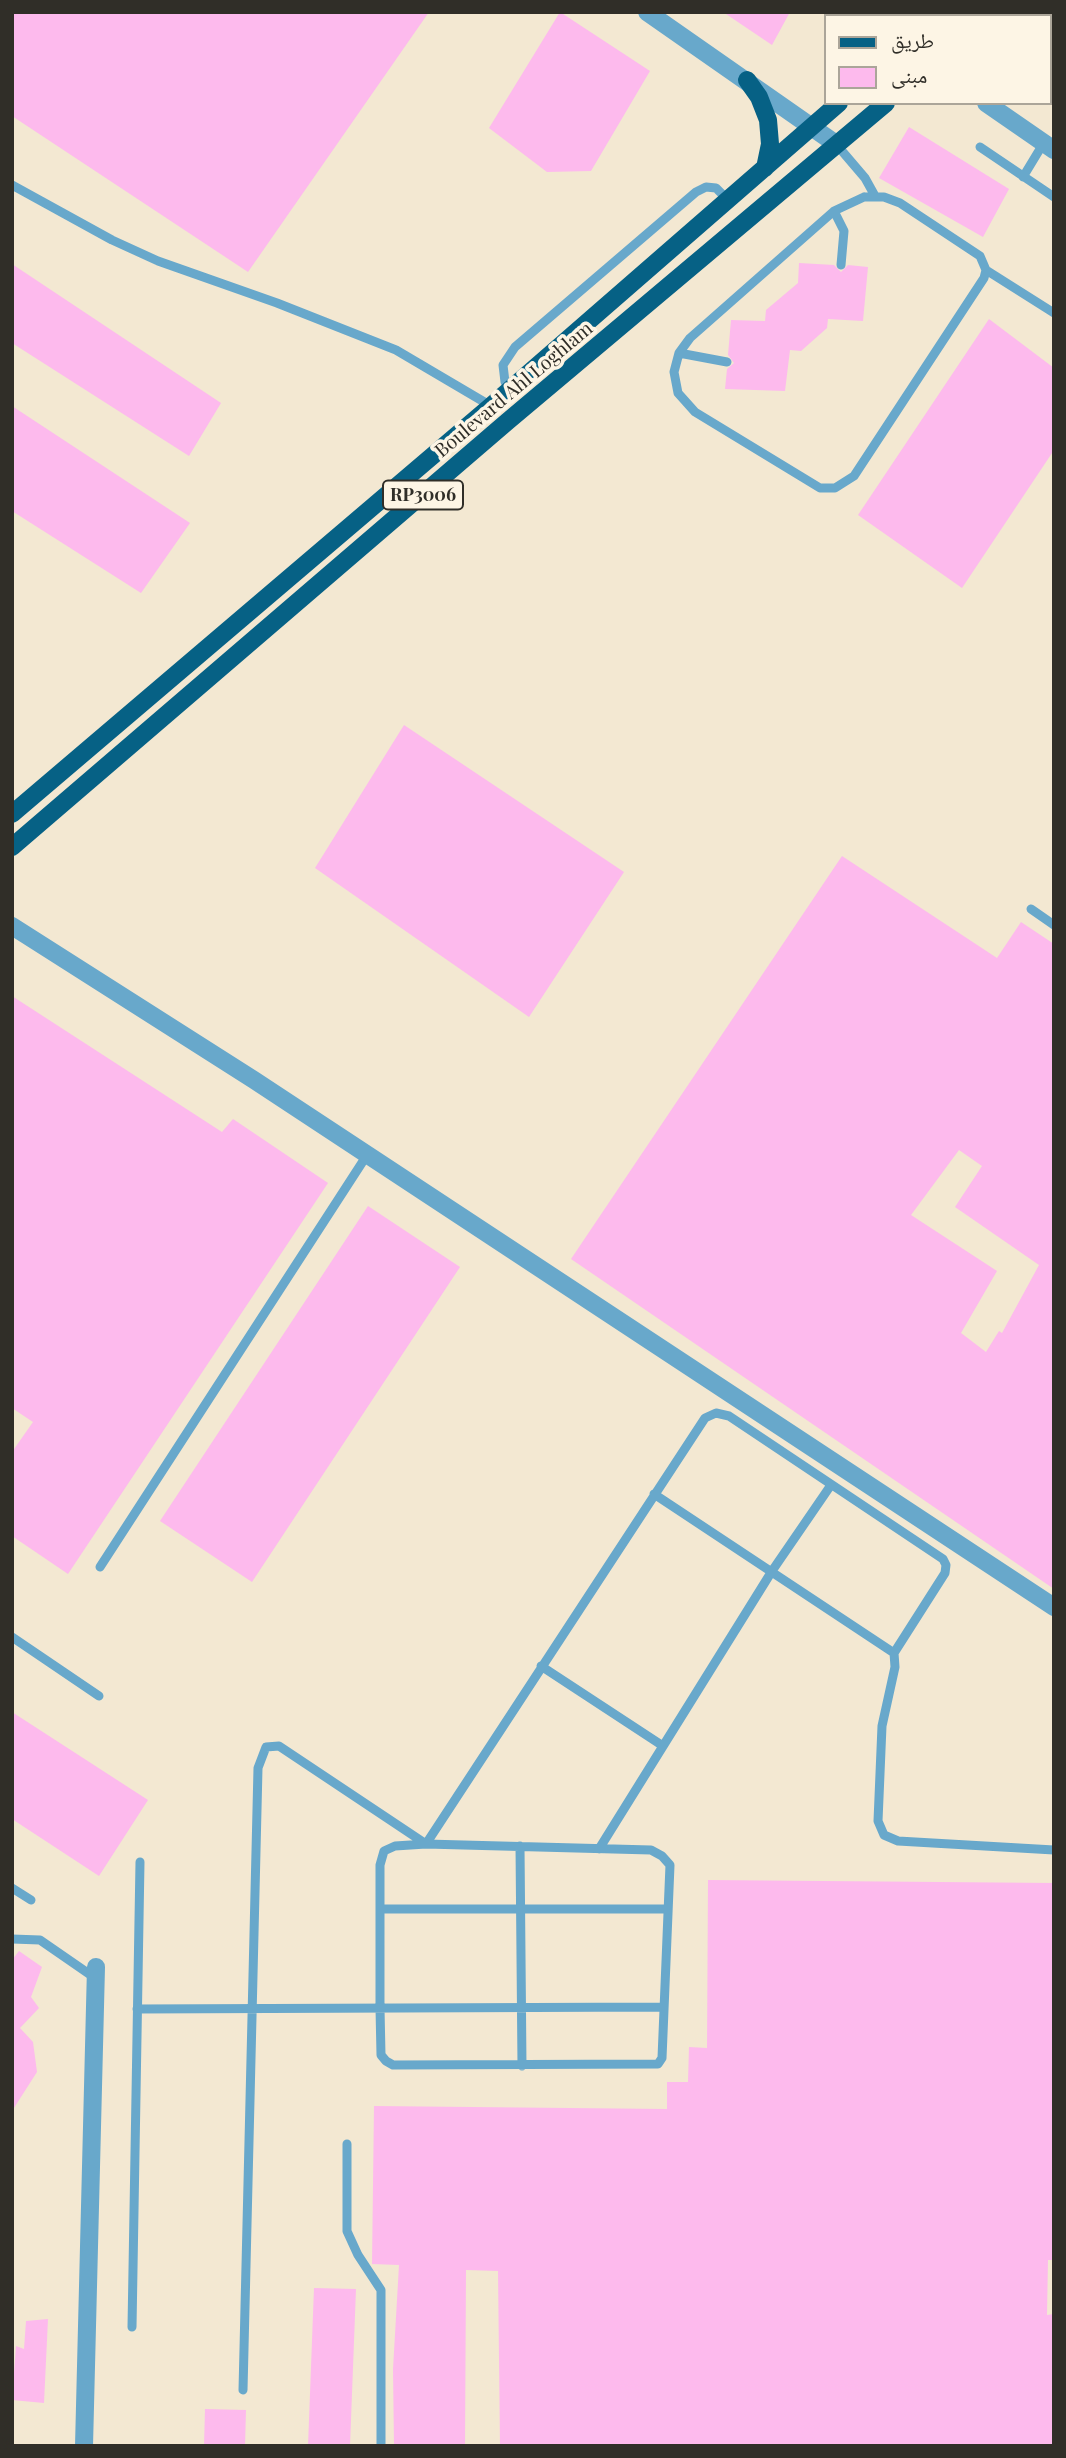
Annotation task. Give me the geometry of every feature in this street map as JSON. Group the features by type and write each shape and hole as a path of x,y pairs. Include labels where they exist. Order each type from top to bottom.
{"main road":[{"path":"747,80 759,97 768,120 770,144 765,168"},
{"name":"Boulevard Ahl Loghlam","path":"12,814 491,406 837,105"},
{"name":"Boulevard Ahl Loghlam","path":"12,847 508,421 884,105"},
{"path":"491,406 508,421"},
{"path":"287,580 301,600"},
{"path":"68,768 84,786"}],"street":[{"path":"647,12 836,144"},
{"path":"989,105 1049,147"},
{"path":"12,926 367,1155 1054,1607"},
{"path":"84,2446 96,1972"}],"lane":[{"path":"836,144 865,178 875,197"},
{"path":"980,147 1054,197"},
{"path":"1023,177 1049,147"},
{"path":"12,185 112,240 159,261 277,303 396,350 491,406"},
{"path":"510,389 505,382 503,365 509,352 696,192 706,187 716,188 728,200"},
{"path":"986,270 984,278 854,476 835,488 812,485 695,412 678,393 674,383 679,353 690,338 834,211 853,200 875,197 900,203 980,256 986,270 1054,313"},
{"path":"834,211 844,230 841,265"},
{"path":"679,353 727,362"},
{"path":"1031,909 1054,925"},
{"path":"100,1567 367,1155"},
{"path":"426,1844 654,1493 705,1418 716,1413 729,1416 943,1559 946,1565 945,1573 894,1653 895,1667 882,1726 878,1821 884,1835 898,1841 1054,1850"},
{"path":"599,1849 772,1572 831,1485"},
{"path":"654,1493 894,1653"},
{"path":"12,1637 99,1696"},
{"path":"541,1666 663,1746"},
{"path":"243,2390 258,1768 265,1747 278,1746 426,1844"},
{"path":"426,1844 520,1846 651,1850 662,1856 670,1865 662,2057 658,2064 393,2065 381,2055 380,1865 384,1851 395,1846 426,1844"},
{"path":"520,1846 522,2066"},
{"path":"132,2327 140,1861"},
{"path":"12,1888 32,1900"},
{"path":"380,1909 668,1909"},
{"path":"12,1939 40,1940 96,1972"},
{"path":"137,2009 664,2007"},
{"path":"347,2144 347,2231 358,2255 381,2290 381,2446"}],"shaded area":[{"path":"12,12 1054,12 1054,2446 12,2446"}],"building":[{"path":"12,12 429,12 248,272 12,116"},
{"path":"560,12 650,71 591,171 547,172 489,128"},
{"path":"723,12 790,12 772,45"},
{"path":"909,127 1009,189 983,237 879,178"},
{"path":"799,263 834,265 841,272 848,265 868,267 863,321 828,319 827,328 801,351 790,350 785,391 725,389 727,369 734,363 728,355 731,320 765,321 766,310 798,283"},
{"path":"12,264 221,403 189,456 12,343"},
{"path":"989,319 1054,368 1054,450 962,588 858,515"},
{"path":"12,406 190,523 141,593 12,511"},
{"path":"404,725 624,872 529,1017 315,868"},
{"path":"842,856 997,958 1021,922 1054,944 1054,1589 571,1259","holes":["959,1150 982,1166 955,1207 1039,1265 1002,1333 999,1331 986,1352 961,1333 997,1271 911,1215"]},
{"path":"12,996 222,1132 233,1119 328,1183 68,1574 12,1536 12,1452 33,1422 12,1408"},
{"path":"368,1206 460,1267 252,1582 160,1521"},
{"path":"12,1712 148,1800 99,1876 12,1819"},
{"path":"708,1880 1054,1883 1054,2260 1048,2260 1047,2315 1054,2314 1054,2446 500,2446 498,2271 466,2270 465,2446 394,2446 393,2369 399,2265 372,2264 374,2106 667,2109 667,2082 688,2082 689,2047 707,2048"},
{"path":"19,1951 42,1967 31,1997 39,2008 20,2028 33,2042 37,2072 12,2111 12,1960"},
{"path":"314,2288 356,2289 350,2446 308,2446"},
{"path":"48,2319 44,2403 12,2400 16,2346 24,2349 26,2321"},
{"path":"205,2409 246,2410 245,2446 204,2446"}]}
